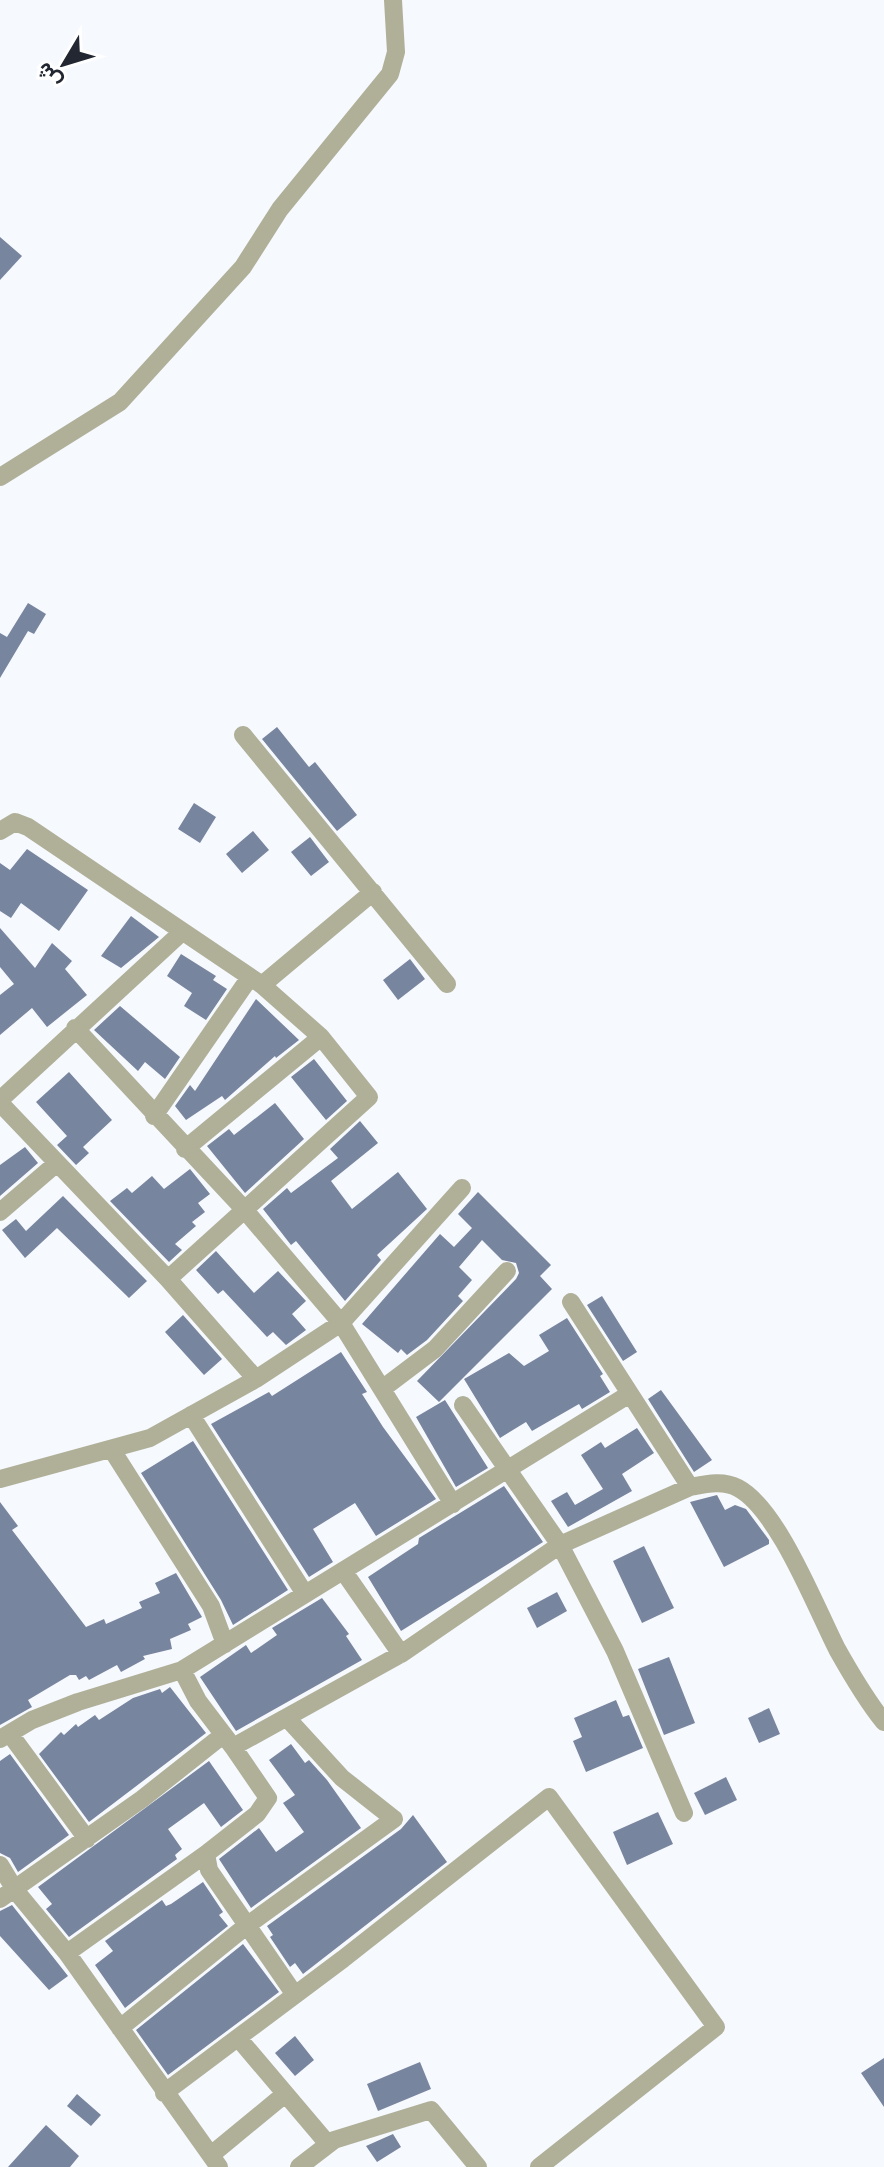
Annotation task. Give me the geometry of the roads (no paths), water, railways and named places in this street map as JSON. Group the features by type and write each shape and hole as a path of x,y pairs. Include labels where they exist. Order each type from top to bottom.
{"street":[{"path":"0,477 120,402 243,267 280,209 327,156 390,74 396,52 393,0"},
{"path":"243,735 447,984"},
{"path":"0,831 15,822 28,827 256,981 321,1037 369,1097 168,1279"},
{"path":"154,1116 256,981 373,892"},
{"path":"181,933 75,1028 0,1101 168,1279 256,1379"},
{"path":"75,1028 243,1208 341,1323 453,1504"},
{"path":"185,1149 321,1037"},
{"path":"0,1212 57,1163"},
{"path":"0,1479 150,1438 256,1379 341,1323 462,1188"},
{"path":"382,1389 435,1349 507,1271"},
{"path":"571,1302 690,1487"},
{"path":"87,1839 5,1736 78,1702 182,1670 628,1395"},
{"path":"463,1405 560,1545 615,1651 684,1813"},
{"path":"191,1415 305,1594"},
{"path":"112,1450 211,1606 225,1644"},
{"path":"7,1894 228,1741 287,1718 401,1654 560,1545 690,1487 713,1483 736,1486 755,1499 805,1579 838,1650 884,1722"},
{"path":"344,1572 401,1654"},
{"path":"67,1953 206,1854 257,1814 268,1798 182,1670"},
{"path":"120,2028 245,1927 394,1819 342,1778 287,1718"},
{"path":"164,2093 239,2039 549,1797 716,2027 539,2167"},
{"path":"206,1854 210,1873 295,1995"},
{"path":"0,1865 7,1894 67,1953 215,2161 285,2094"},
{"path":"239,2039 328,2144"},
{"path":"299,2167 328,2144 431,2110 478,2167"}]}
